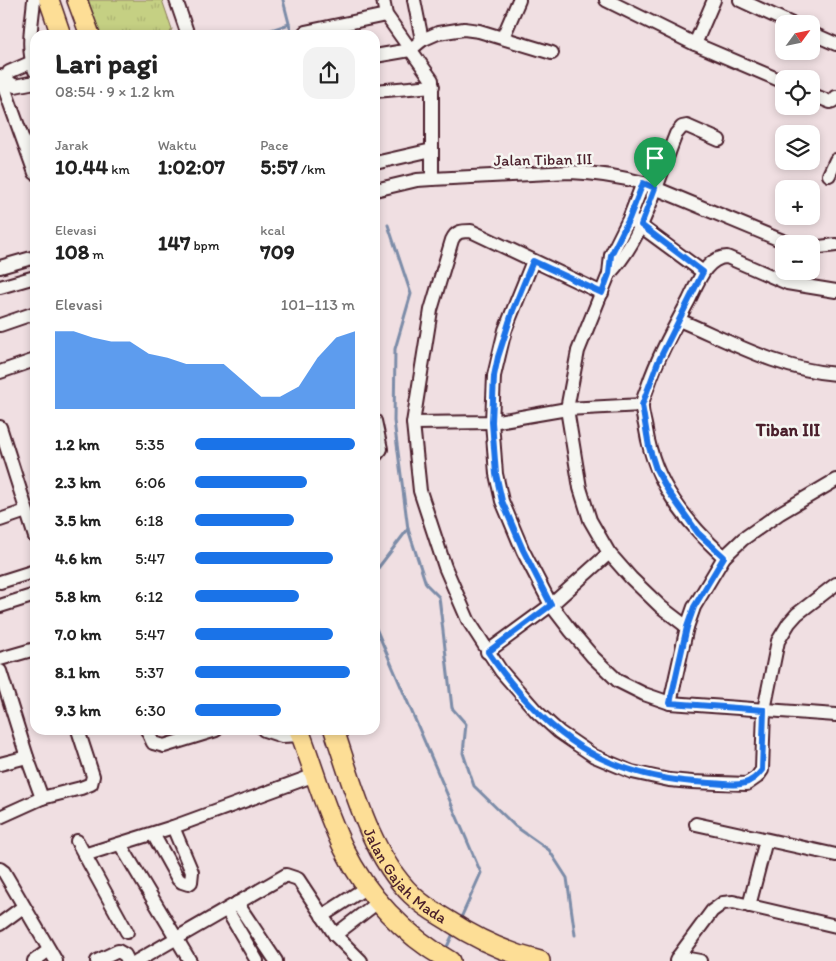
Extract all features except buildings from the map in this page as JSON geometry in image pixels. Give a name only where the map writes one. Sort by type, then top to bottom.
[{"type":"highway","points":[[49,0],[60,30]]},
{"type":"highway","points":[[77,0],[88,30]]},
{"type":"highway","points":[[301,735],[338,837],[353,866],[378,902],[436,956]]},
{"type":"highway","name":"Jalan Gajah Mada","points":[[336,735],[357,800],[383,857],[411,895],[468,934],[502,950],[540,961]]},
{"type":"street","points":[[31,30],[34,0]]},
{"type":"street","points":[[176,0],[186,30]]},
{"type":"street","points":[[383,0],[386,14],[432,80],[432,179]]},
{"type":"street","points":[[414,0],[422,40]]},
{"type":"street","points":[[503,37],[519,0]]},
{"type":"street","points":[[606,0],[695,44],[775,78]]},
{"type":"street","points":[[695,44],[714,0]]},
{"type":"street","points":[[740,0],[775,16]]},
{"type":"street","points":[[314,30],[386,14]]},
{"type":"street","points":[[380,55],[410,50],[422,40],[438,33],[464,30],[479,31],[503,37],[552,53]]},
{"type":"street","points":[[820,37],[836,44]]},
{"type":"street","points":[[2,80],[9,72],[30,67]]},
{"type":"street","points":[[2,80],[15,86],[30,83]]},
{"type":"street","points":[[2,80],[30,160]]},
{"type":"street","points":[[380,91],[433,86]]},
{"type":"street","points":[[820,98],[830,102],[836,97]]},
{"type":"street","points":[[635,222],[655,188],[676,134],[682,127],[687,126],[697,129],[719,140]]},
{"type":"street","points":[[380,162],[432,150]]},
{"type":"street","points":[[829,175],[836,160]]},
{"type":"street","name":"Jalan Tiban III","points":[[380,189],[417,180],[590,172],[617,176],[643,183],[775,238]]},
{"type":"street","points":[[643,183],[635,222],[622,259],[609,274],[578,351],[567,410],[576,470],[583,502],[590,520],[609,553],[647,594],[687,627]]},
{"type":"street","points":[[635,222],[703,272]]},
{"type":"street","points":[[602,293],[471,231],[458,232],[454,236],[431,310],[414,423],[420,491],[445,567],[468,620],[500,671],[558,732],[594,756],[632,772],[668,780],[747,784],[762,770],[764,710],[775,651],[783,632],[806,606],[836,584]]},
{"type":"street","points":[[820,247],[836,244]]},
{"type":"street","points":[[724,557],[698,533],[668,491],[656,469],[649,447],[642,405],[658,362],[703,272],[715,259],[727,257],[787,283],[836,291]]},
{"type":"street","points":[[0,267],[30,258]]},
{"type":"street","points":[[533,261],[513,310],[498,357],[494,376],[492,422],[496,474],[502,501],[523,550],[551,605],[594,657],[618,681],[644,694],[670,703],[836,715]]},
{"type":"street","points":[[0,288],[30,278]]},
{"type":"street","points":[[0,324],[30,315]]},
{"type":"street","points":[[679,320],[769,359],[805,370],[836,374]]},
{"type":"street","points":[[0,372],[30,362]]},
{"type":"street","points":[[414,423],[492,422],[567,410],[642,405]]},
{"type":"street","points":[[0,427],[30,523]]},
{"type":"street","points":[[670,703],[687,627],[694,607],[724,557],[744,539],[780,513],[836,480]]},
{"type":"street","points":[[0,520],[26,511]]},
{"type":"street","points":[[488,652],[551,605],[609,553]]},
{"type":"street","points":[[0,582],[30,573]]},
{"type":"street","points":[[0,606],[30,597]]},
{"type":"street","points":[[0,659],[30,650]]},
{"type":"street","points":[[0,671],[6,710],[42,798]]},
{"type":"street","points":[[0,817],[42,798],[91,784],[93,780],[80,735]]},
{"type":"street","points":[[149,735],[153,743],[158,746],[164,746],[188,735]]},
{"type":"street","points":[[0,764],[27,758]]},
{"type":"street","points":[[84,855],[153,834],[315,775]]},
{"type":"street","points":[[696,824],[836,855]]},
{"type":"street","points":[[153,834],[178,879],[188,884],[191,882],[192,872],[173,827]]},
{"type":"street","points":[[750,906],[766,840]]},
{"type":"street","points":[[77,841],[127,932]]},
{"type":"street","points":[[120,844],[190,961]]},
{"type":"street","points":[[0,869],[4,872],[52,955],[34,961]]},
{"type":"street","points":[[137,961],[286,875],[298,879],[335,935],[361,961]]},
{"type":"street","points":[[322,916],[367,886]]},
{"type":"street","points":[[335,935],[378,902]]},
{"type":"street","points":[[677,959],[712,911],[723,903],[733,902],[836,926]]},
{"type":"street","points":[[232,906],[257,961]]},
{"type":"street","points":[[232,906],[276,961]]},
{"type":"street","points":[[0,924],[23,907]]},
{"type":"street","points":[[97,961],[118,951],[125,955],[128,961]]},
{"type":"street","points":[[677,959],[700,961]]},
{"type":"green space","points":[[88,0],[162,0],[172,29],[172,30],[98,30]]},
{"type":"waterway","points":[[283,0],[291,30]]},
{"type":"waterway","points":[[272,30],[289,24]]},
{"type":"waterway","points":[[388,225],[411,294],[395,349],[394,421],[408,529],[426,584],[439,597],[452,708],[466,724],[463,753],[474,786],[515,826],[549,850],[567,878],[575,935]]},
{"type":"waterway","points":[[380,565],[408,529]]},
{"type":"waterway","points":[[380,638],[481,873],[460,920]]},
{"type":"waterway","points":[[445,951],[454,932]]},
{"type":"district","name":"Tiban III","points":[[788,430]]},
{"type":"route","points":[[643,183],[655,188],[641,225],[703,272],[658,362],[642,405],[649,447],[656,469],[683,513],[698,533],[724,557],[694,607],[687,627],[670,703],[764,710],[762,770],[757,777],[747,784],[668,780],[632,772],[594,756],[558,732],[537,712],[500,671],[488,652],[551,605],[508,518],[496,474],[492,422],[494,376],[505,330],[533,261],[602,293],[609,274],[611,255],[629,219],[643,183]]}]
